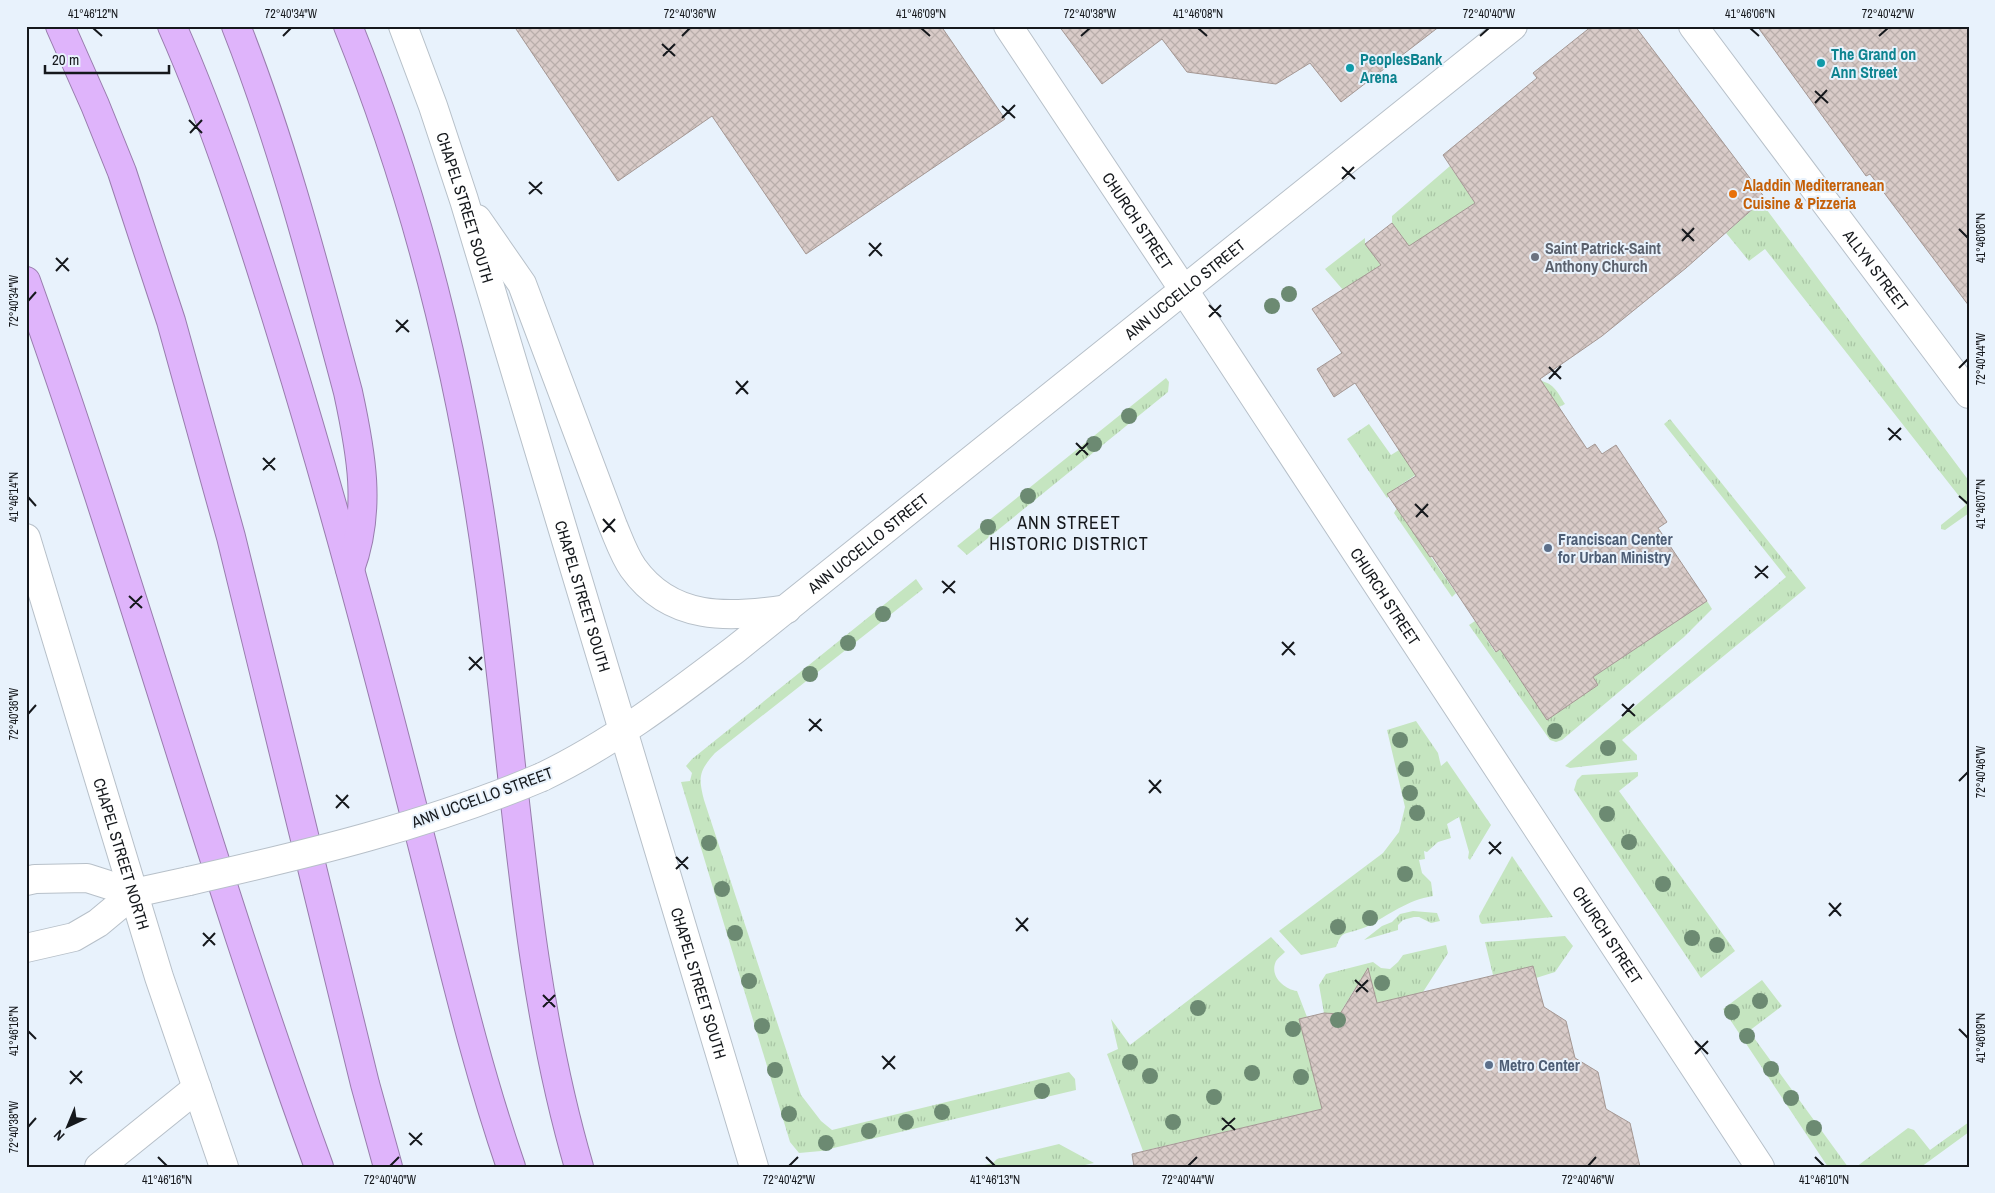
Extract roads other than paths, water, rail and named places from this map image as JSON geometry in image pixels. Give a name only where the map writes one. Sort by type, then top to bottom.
[{"type":"highway","points":[[60,26],[95,104],[122,172],[157,274],[179,348],[234,546],[365,1084],[388,1167]]},
{"type":"highway","points":[[172,26],[218,144],[258,258],[304,406],[350,569],[477,1059],[511,1167]]},
{"type":"highway","points":[[236,26],[262,92],[294,194],[348,392],[361,459],[364,502],[361,531],[350,569]]},
{"type":"highway","points":[[348,26],[382,117],[405,189],[434,292],[458,392],[490,577],[508,752],[532,943],[557,1082],[578,1167]]},
{"type":"highway","points":[[26,281],[117,550],[241,940],[319,1167]]},
{"type":"street","name":"CHAPEL STREET SOUTH","points":[[403,26],[434,106],[464,200],[754,1167]]},
{"type":"street","name":"CHURCH STREET","points":[[1008,26],[1760,1167]]},
{"type":"street","name":"ANN UCCELLO STREET","points":[[134,893],[257,865],[386,831],[479,801],[542,777],[582,757],[622,732],[698,678],[787,609],[1513,26]]},
{"type":"street","name":"ALLYN STREET","points":[[1693,26],[1969,394]]},
{"type":"street","points":[[464,200],[522,284],[613,526],[627,558],[643,581],[673,604],[694,610],[712,613],[747,614],[787,609]]},
{"type":"street","name":"CHAPEL STREET NORTH","points":[[26,538],[159,976],[224,1167]]},
{"type":"street","points":[[26,881],[35,879],[87,878],[134,893]]},
{"type":"street","points":[[26,948],[74,937],[98,923],[134,893]]},
{"type":"street","points":[[99,1167],[197,1088]]},
{"type":"place","name":"The Grand on Ann Street","points":[[1821,63]]},
{"type":"place","name":"PeoplesBank Arena","points":[[1350,68]]},
{"type":"place","name":"Aladdin Mediterranean Cuisine & Pizzeria","points":[[1733,194]]},
{"type":"place","name":"Saint Patrick-Saint Anthony Church","points":[[1535,257]]},
{"type":"place","name":"Franciscan Center for Urban Ministry","points":[[1548,548]]},
{"type":"place","name":"Metro Center","points":[[1489,1065]]},
{"type":"district","name":"ANN STREET HISTORIC DISTRICT","points":[[1069,532]]}]
